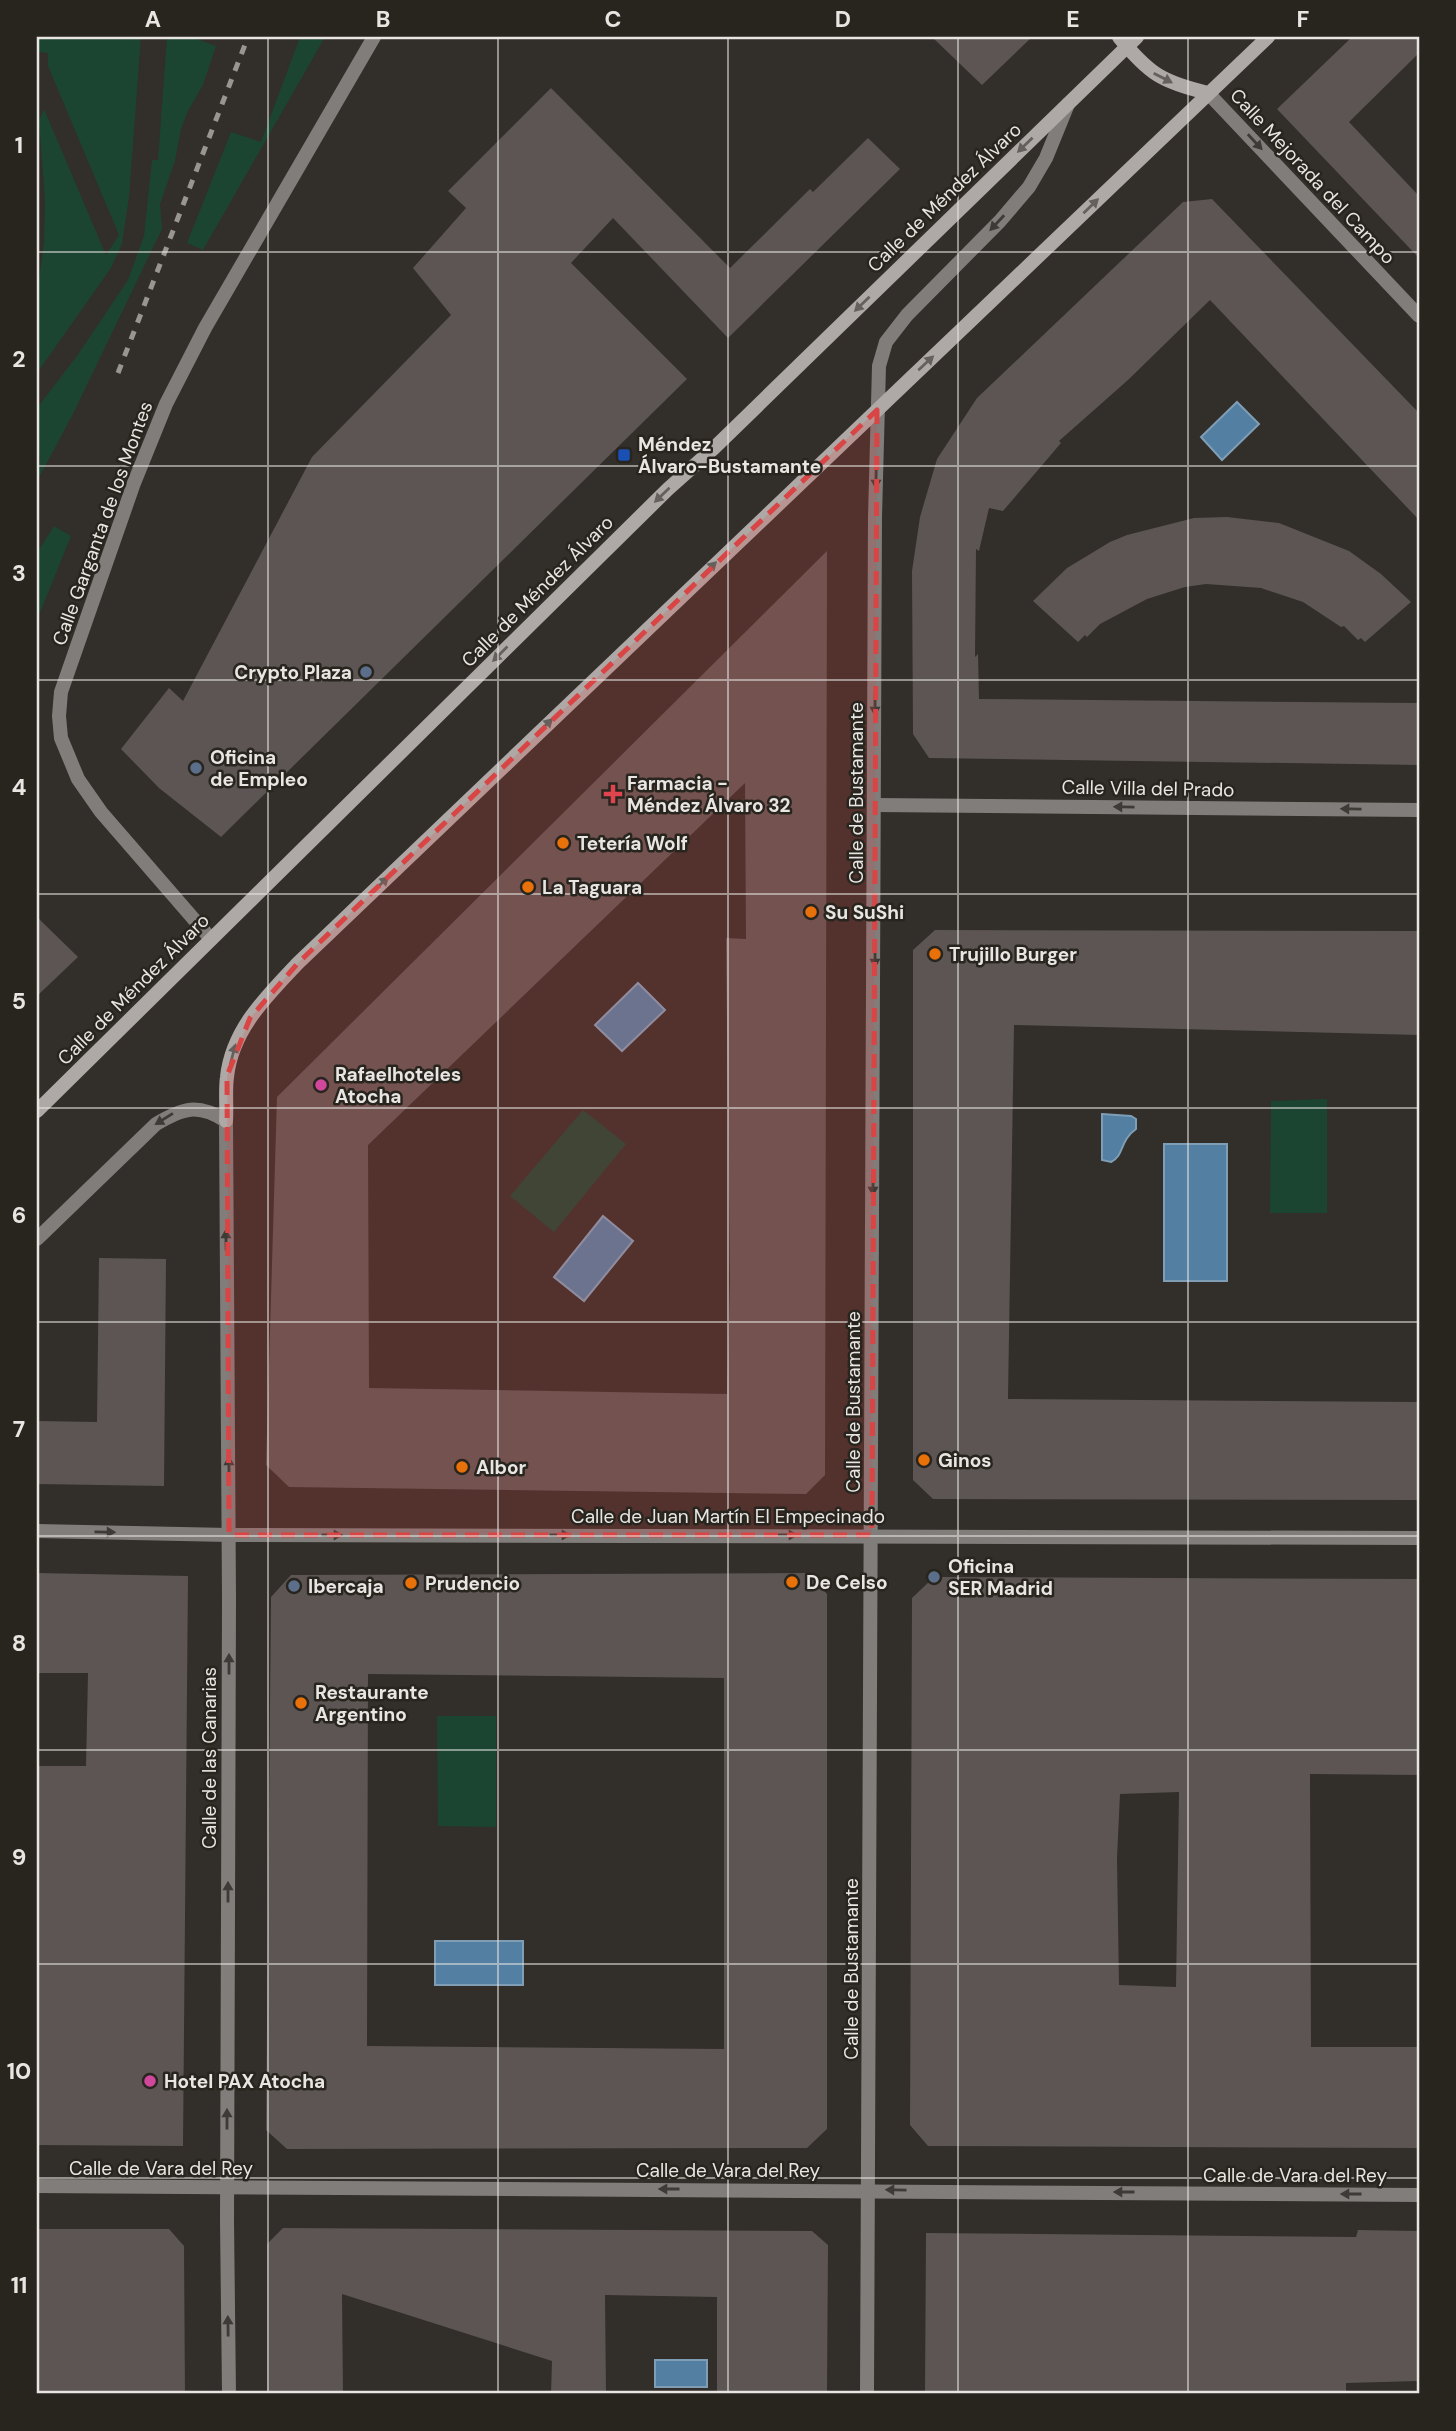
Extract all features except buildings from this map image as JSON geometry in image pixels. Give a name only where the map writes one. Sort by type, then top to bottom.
[{"type":"main road","points":[[226,1121],[227,1076],[236,1042],[250,1018],[290,972],[1268,37]]},
{"type":"main road","name":"Calle de Méndez Álvaro","points":[[37,1111],[668,489],[714,448],[1069,102],[1128,40]]},
{"type":"main road","points":[[1128,40],[1149,71],[1179,86],[1208,93]]},
{"type":"street","name":"Calle Garganta de los Montes","points":[[211,939],[101,812],[78,779],[61,738],[61,692],[134,483],[166,404],[205,328],[374,37]]},
{"type":"street","name":"Calle Mejorada del Campo","points":[[1208,93],[1419,316]]},
{"type":"street","name":"Calle de Méndez Álvaro","points":[[877,410],[879,366],[886,342],[907,315],[1029,187],[1046,158],[1069,102]]},
{"type":"street","name":"Calle de Bustamante","points":[[867,2394],[877,410]]},
{"type":"street","name":"Calle Villa del Prado","points":[[875,805],[1419,810]]},
{"type":"street","points":[[37,1239],[156,1124],[178,1111],[195,1109],[213,1113],[226,1121]]},
{"type":"street","name":"Calle de las Canarias","points":[[226,1121],[229,2394]]},
{"type":"street","name":"Calle de Juan Martín El Empecinado","points":[[37,1531],[229,1535],[1419,1538]]},
{"type":"street","name":"Calle de Vara del Rey","points":[[37,2186],[1419,2195]]},
{"type":"highlighted area","points":[[877,410],[872,1535],[229,1535],[227,1076],[250,1018],[298,963]]},
{"type":"green space","points":[[38,37],[141,37],[129,197],[122,244],[111,268],[37,373],[37,295],[44,243],[45,201],[39,120],[44,109],[106,255],[119,235],[48,66],[48,53],[39,52]]},
{"type":"green space","points":[[167,37],[192,37],[216,46],[203,85],[181,129],[175,161],[160,204],[162,229],[72,416],[37,481],[40,463],[37,408],[77,356],[128,280],[144,236],[152,160],[158,160]]},
{"type":"green space","points":[[300,37],[325,37],[203,250],[187,243],[231,132],[261,142]]},
{"type":"green space","points":[[54,526],[71,536],[37,620],[37,553]]},
{"type":"green space","points":[[1327,1099],[1327,1213],[1270,1213],[1271,1101]]},
{"type":"green space","points":[[583,1110],[626,1144],[554,1232],[510,1196]]},
{"type":"green space","points":[[437,1716],[496,1716],[496,1827],[438,1826]]},
{"type":"water","points":[[1237,402],[1259,424],[1222,460],[1201,437]]},
{"type":"water","points":[[638,983],[665,1010],[622,1051],[595,1025]]},
{"type":"water","points":[[1102,1114],[1131,1116],[1136,1119],[1136,1129],[1111,1162],[1102,1160]]},
{"type":"water","points":[[1164,1144],[1227,1144],[1227,1281],[1164,1281]]},
{"type":"water","points":[[603,1216],[633,1241],[584,1301],[554,1277]]},
{"type":"water","points":[[435,1941],[523,1941],[523,1985],[435,1985]]},
{"type":"water","points":[[655,2360],[707,2360],[707,2387],[655,2387]]},
{"type":"railway","points":[[118,373],[248,37]]},
{"type":"place","name":"Méndez Álvaro-Bustamante","points":[[624,455]]},
{"type":"place","name":"Crypto Plaza","points":[[366,672]]},
{"type":"place","name":"Oficina de Empleo","points":[[196,768]]},
{"type":"place","name":"Farmacia - Méndez Álvaro 32","points":[[613,794]]},
{"type":"place","name":"Tetería Wolf","points":[[563,843]]},
{"type":"place","name":"La Taguara","points":[[528,887]]},
{"type":"place","name":"Su SuShi","points":[[811,912]]},
{"type":"place","name":"Trujillo Burger","points":[[935,954]]},
{"type":"place","name":"Rafaelhoteles Atocha","points":[[321,1085]]},
{"type":"place","name":"Ginos","points":[[924,1460]]},
{"type":"place","name":"Albor","points":[[462,1467]]},
{"type":"place","name":"Oficina SER Madrid","points":[[934,1577]]},
{"type":"place","name":"De Celso","points":[[792,1582]]},
{"type":"place","name":"Prudencio","points":[[411,1583]]},
{"type":"place","name":"Ibercaja","points":[[294,1586]]},
{"type":"place","name":"Restaurante Argentino","points":[[301,1703]]},
{"type":"place","name":"Hotel PAX Atocha","points":[[150,2081]]}]
